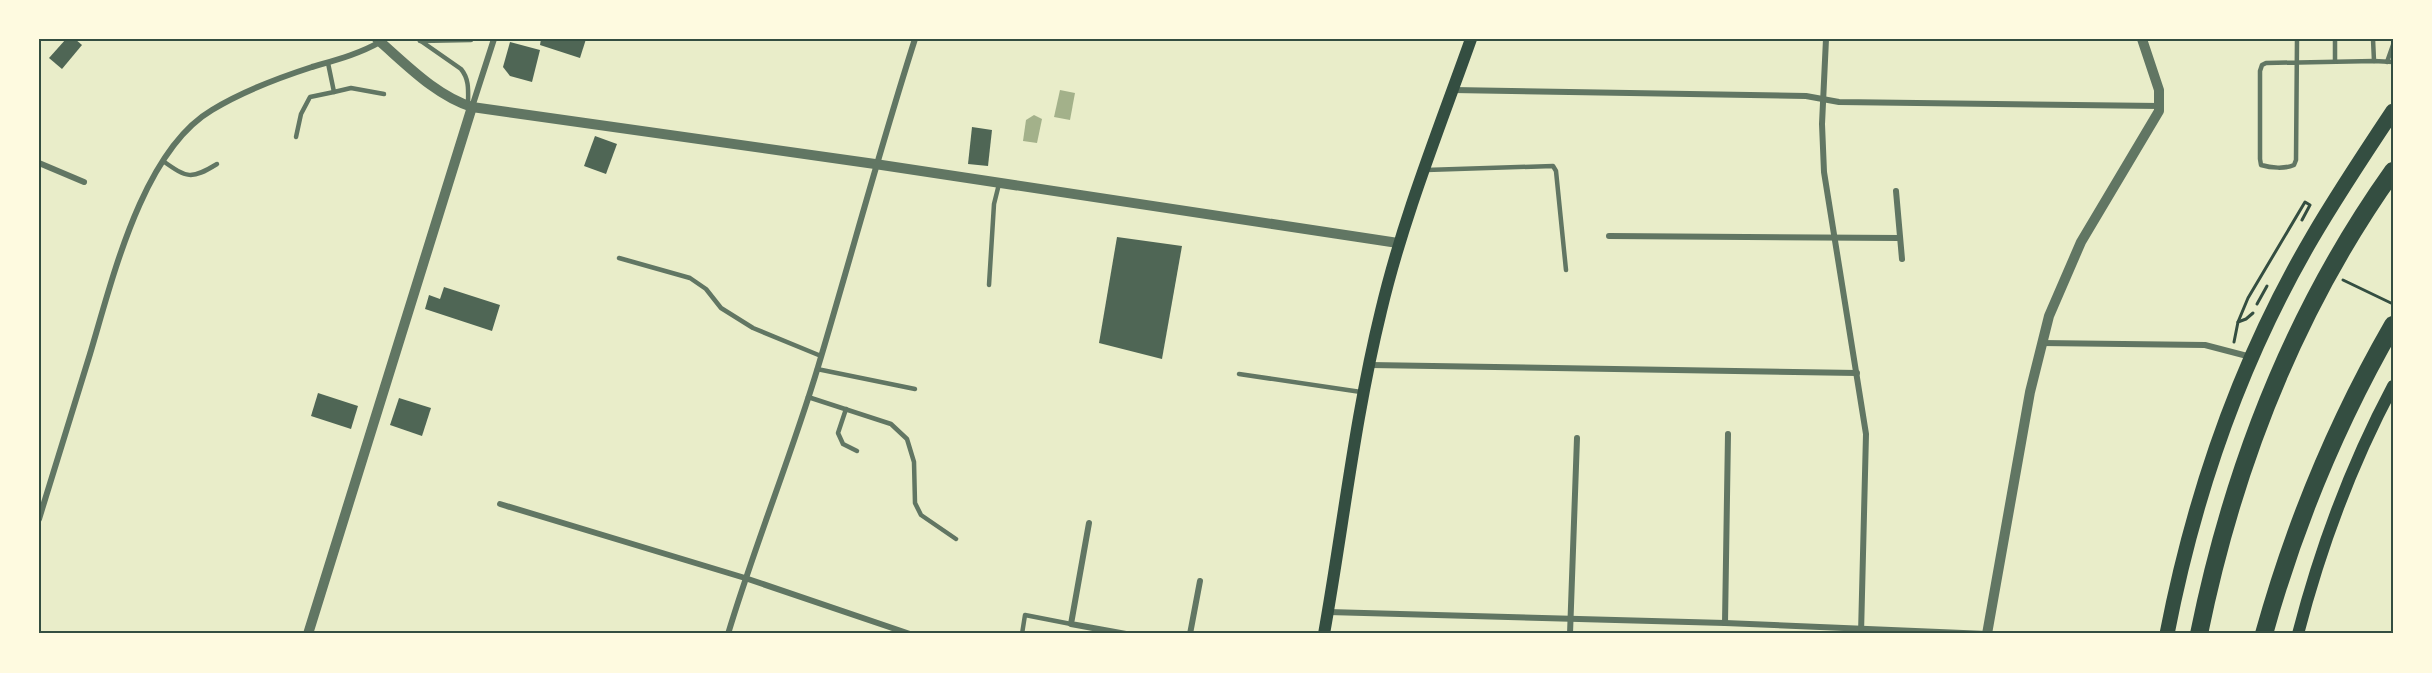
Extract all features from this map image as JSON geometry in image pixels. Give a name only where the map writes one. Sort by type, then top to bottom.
[{"type":"highway","points":[[2199,634],[2226,518],[2270,392],[2289,348],[2325,279],[2393,171]]},
{"type":"highway","points":[[2264,634],[2287,558],[2325,459],[2365,375],[2393,325]]},
{"type":"main road","points":[[1324,634],[1364,392],[1381,311],[1398,243],[1471,39]]},
{"type":"main road","points":[[2167,634],[2195,512],[2221,431],[2251,357],[2286,286],[2339,193],[2393,111]]},
{"type":"main road","points":[[2298,634],[2332,527],[2368,438],[2393,386]]},
{"type":"street","points":[[308,634],[470,106],[494,39]]},
{"type":"street","points":[[728,634],[745,578],[818,369],[875,164],[915,39]]},
{"type":"street","points":[[1826,39],[1824,164],[1867,450],[1861,631]]},
{"type":"street","points":[[1328,612],[1725,623],[1861,631],[1987,634],[2030,392],[2041,343],[2057,294],[2081,242],[2150,128],[2160,106],[2159,90],[2142,39]]},
{"type":"street","points":[[39,519],[120,254],[138,210],[163,161],[179,137],[209,111],[277,79],[365,50],[379,40],[440,92],[470,106],[1398,243]]},
{"type":"street","points":[[1453,90],[1794,96],[1839,102],[2160,106]]},
{"type":"street","points":[[40,165],[84,182]]},
{"type":"street","points":[[1896,191],[1902,259]]},
{"type":"street","points":[[1609,236],[1900,238]]},
{"type":"street","points":[[2041,343],[2205,345],[2251,357]]},
{"type":"street","points":[[1370,365],[1857,373]]},
{"type":"street","points":[[1725,623],[1728,434]]},
{"type":"street","points":[[1570,634],[1577,438]]},
{"type":"street","points":[[500,504],[745,578],[910,634]]},
{"type":"street","points":[[1089,523],[1071,624],[1126,634]]},
{"type":"street","points":[[1190,634],[1200,581]]},
{"type":"lane","points":[[2297,39],[2296,62],[2296,160],[2294,165],[2289,167],[2267,167],[2261,165],[2260,159],[2260,71],[2262,65],[2266,63],[2296,62],[2335,61],[2390,62],[2393,45]]},
{"type":"lane","points":[[2335,39],[2335,61]]},
{"type":"lane","points":[[2373,39],[2374,61]]},
{"type":"lane","points":[[419,40],[461,69],[466,75],[470,106]]},
{"type":"lane","points":[[419,40],[471,40]]},
{"type":"lane","points":[[328,63],[334,92]]},
{"type":"lane","points":[[296,137],[301,114],[310,98],[351,88],[384,94]]},
{"type":"lane","points":[[163,161],[185,176],[200,175],[217,164]]},
{"type":"lane","points":[[1424,170],[1553,166],[1556,171],[1566,270]]},
{"type":"lane","points":[[989,285],[994,204],[999,184]]},
{"type":"lane","points":[[619,258],[690,278],[706,289],[721,308],[753,328],[821,356]]},
{"type":"lane","points":[[818,369],[915,389]]},
{"type":"lane","points":[[1239,374],[1364,392]]},
{"type":"lane","points":[[808,397],[891,424],[907,439],[914,462],[915,503],[921,515],[956,539]]},
{"type":"lane","points":[[846,409],[838,433],[840,440],[857,451]]},
{"type":"lane","points":[[1022,634],[1025,615],[1071,624]]},
{"type":"path","points":[[2238,322],[2253,313],[2264,288],[2274,284],[2286,286]]},
{"type":"path","points":[[2232,353],[2238,322],[2248,298]]},
{"type":"shaded area","points":[[1060,90],[1075,93],[1070,120],[1054,117]]},
{"type":"shaded area","points":[[1034,115],[1042,119],[1037,143],[1023,141],[1026,120]]},
{"type":"building","points":[[66,39],[75,39],[82,45],[62,69],[49,58]]},
{"type":"building","points":[[541,39],[586,39],[580,58],[540,45]]},
{"type":"building","points":[[510,42],[540,50],[532,82],[510,76],[503,67]]},
{"type":"building","points":[[972,127],[992,130],[988,166],[968,164]]},
{"type":"building","points":[[595,136],[617,144],[606,174],[584,166]]},
{"type":"building","points":[[1117,237],[1182,246],[1162,359],[1099,343]]},
{"type":"building","points":[[444,287],[500,305],[492,331],[425,309],[429,295],[440,299]]},
{"type":"building","points":[[318,393],[358,406],[351,429],[311,416]]},
{"type":"building","points":[[399,398],[431,408],[422,436],[390,425]]}]
